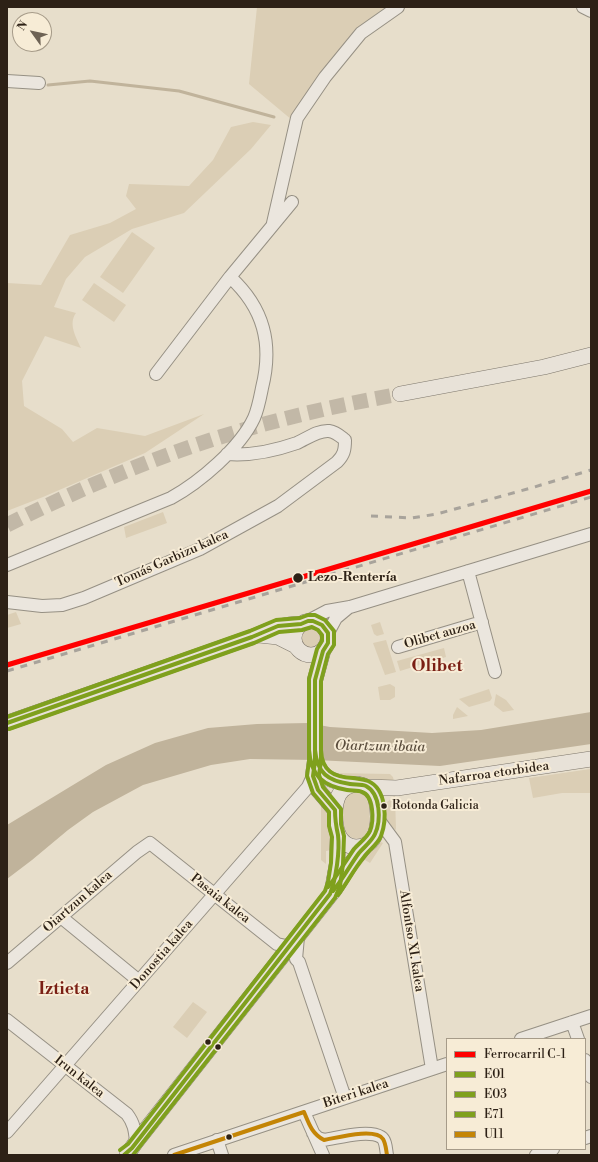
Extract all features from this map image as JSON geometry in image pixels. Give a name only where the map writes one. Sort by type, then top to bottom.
[{"type":"main road","points":[[400,394],[544,367],[591,355]]},
{"type":"main road","points":[[7,723],[258,635],[278,626],[318,622],[326,628],[328,632],[328,643],[323,651],[315,680],[315,761],[313,776],[318,790],[335,810]]},
{"type":"main road","points":[[304,623],[295,632],[294,642],[311,666],[315,680]]},
{"type":"main road","points":[[258,635],[278,637],[300,650],[314,656],[323,651]]},
{"type":"main road","name":"Nafarroa etorbidea","points":[[367,787],[397,788],[591,759]]},
{"type":"main road","points":[[130,1150],[339,884],[352,862],[371,841],[377,831],[378,812],[375,795],[367,787],[362,785],[351,785],[327,778],[315,761]]},
{"type":"main road","points":[[330,894],[336,874],[338,836],[335,825],[336,800],[338,794],[342,790],[351,785]]},
{"type":"main road","points":[[378,812],[386,795],[397,788]]},
{"type":"main road","points":[[338,836],[350,846],[361,846],[367,844]]},
{"type":"street","points":[[272,226],[296,118],[325,77],[361,34],[398,7]]},
{"type":"street","points":[[583,7],[591,11]]},
{"type":"street","points":[[7,82],[39,83]]},
{"type":"street","points":[[156,374],[230,277],[292,202]]},
{"type":"street","points":[[7,565],[171,498],[189,488],[206,475],[241,438],[254,418],[265,378],[267,352],[266,340],[256,308],[242,288],[230,277]]},
{"type":"street","name":"Tomás Garbizu kalea","points":[[7,602],[42,606],[62,605],[84,598],[200,549],[278,506],[337,462],[343,456],[345,450],[344,440],[338,434],[328,431],[319,433],[280,449],[258,454],[227,454]]},
{"type":"street","points":[[304,623],[327,611],[350,607],[591,534]]},
{"type":"street","name":"Olibet auzoa","points":[[468,571],[495,672]]},
{"type":"street","points":[[328,632],[336,618],[350,607]]},
{"type":"street","name":"Olibet auzoa","points":[[398,647],[482,622]]},
{"type":"street","name":"Donostia kalea","points":[[7,1132],[302,795],[313,776]]},
{"type":"street","name":"Alfontso XI. kalea","points":[[378,812],[395,842],[432,1069]]},
{"type":"street","name":"Pasaia kalea","points":[[150,843],[277,944],[286,946],[295,940]]},
{"type":"street","name":"Oiartzun kalea","points":[[7,964],[137,852],[150,843]]},
{"type":"street","points":[[62,917],[139,981]]},
{"type":"street","points":[[295,940],[296,959],[299,962],[345,1098]]},
{"type":"street","points":[[524,1038],[591,1016]]},
{"type":"street","name":"Irun kalea","points":[[7,1020],[127,1114],[132,1120],[135,1131],[130,1150]]},
{"type":"street","points":[[572,1022],[578,1038]]},
{"type":"street","points":[[586,1063],[591,1077]]},
{"type":"street","name":"Biteri kalea","points":[[174,1155],[446,1064]]},
{"type":"street","points":[[304,1112],[323,1155]]},
{"type":"street","points":[[313,1133],[318,1138],[324,1140],[373,1134],[382,1137],[387,1155]]},
{"type":"street","points":[[217,1140],[222,1155]]},
{"type":"street","points":[[536,1155],[550,1150]]},
{"type":"shaded area","points":[[257,7],[386,7],[363,28],[292,120],[249,84]]},
{"type":"shaded area","points":[[253,122],[271,125],[251,149],[184,213],[132,229],[85,257],[66,279],[54,307],[76,313],[73,326],[81,348],[45,336],[22,381],[24,406],[62,429],[73,442],[97,428],[145,436],[204,414],[145,453],[7,511],[7,283],[41,285],[70,235],[110,223],[136,209],[126,196],[129,184],[189,186],[213,160],[231,127]]},
{"type":"shaded area","points":[[132,232],[155,248],[123,293],[100,277]]},
{"type":"shaded area","points":[[94,283],[126,305],[114,322],[82,300]]},
{"type":"shaded area","points":[[163,512],[167,523],[126,538],[124,527]]},
{"type":"shaded area","points":[[16,612],[21,624],[7,628],[7,615]]},
{"type":"shaded area","points":[[380,622],[384,634],[377,636],[374,634],[371,625]]},
{"type":"shaded area","points":[[311,628],[318,631],[321,638],[318,645],[311,648],[304,645],[301,638],[304,631]]},
{"type":"shaded area","points":[[386,640],[396,672],[385,675],[373,643]]},
{"type":"shaded area","points":[[444,648],[446,657],[400,671],[397,661]]},
{"type":"shaded area","points":[[390,684],[395,687],[395,697],[390,700],[380,700],[378,687]]},
{"type":"shaded area","points":[[489,689],[492,698],[490,701],[469,707],[459,699]]},
{"type":"shaded area","points":[[496,694],[506,700],[514,710],[503,712],[494,705]]},
{"type":"shaded area","points":[[457,707],[468,716],[453,719],[453,715]]},
{"type":"shaded area","points":[[590,769],[591,793],[562,793],[533,798],[529,778]]},
{"type":"shaded area","points":[[331,773],[390,774],[393,777],[394,782],[372,783]]},
{"type":"shaded area","points":[[311,791],[328,809],[328,828],[331,836],[331,850],[326,851],[326,864],[321,860],[321,806],[309,793]]},
{"type":"shaded area","points":[[355,792],[365,795],[369,804],[370,827],[365,836],[356,839],[343,832],[341,814],[345,798],[349,794]]},
{"type":"shaded area","points":[[395,795],[396,830],[389,824],[385,814],[387,802]]},
{"type":"shaded area","points":[[381,842],[383,843],[370,863],[365,860],[345,885],[362,856]]},
{"type":"shaded area","points":[[193,1002],[207,1012],[187,1038],[173,1027]]},
{"type":"water","name":"Oiartzun ibaia","points":[[591,712],[591,744],[440,766],[315,760],[250,759],[211,765],[143,785],[93,812],[7,879],[7,825],[106,765],[155,743],[208,728],[257,724],[308,723],[330,727],[432,733],[481,730]]},
{"type":"waterway","points":[[48,85],[90,81],[179,91],[274,117]]},
{"type":"tunnel","points":[[7,525],[110,477],[190,447],[240,431],[285,419],[400,394]]},
{"type":"railway","points":[[371,516],[412,518],[437,514],[591,470]]},
{"type":"railway","points":[[7,671],[591,497]]},
{"type":"rail line","name":"C-1","points":[[7,665],[591,491]]},
{"type":"transit line","name":"E71","points":[[7,717],[250,631],[276,620],[315,615],[325,620],[334,631],[334,645],[328,654],[321,681],[321,761],[319,775],[323,787],[341,809],[341,824],[344,836],[343,864],[340,886],[335,898],[133,1155]]},
{"type":"transit line","name":"E01","points":[[7,723],[252,637],[278,626],[301,624],[308,621],[313,621],[322,625],[328,633],[328,643],[323,651],[315,680],[315,761],[313,776],[318,790],[335,810],[338,835],[338,857],[336,873],[330,894],[132,1148],[124,1155]]},
{"type":"transit line","name":"E03","points":[[9,729],[254,643],[279,632],[302,630],[312,627],[318,630],[322,635],[322,641],[317,649],[309,679],[309,761],[307,776],[313,793],[329,812],[329,826],[332,837],[331,863],[325,891],[128,1144],[120,1150]]},
{"type":"transit line","name":"E03","points":[[309,750],[312,767],[320,778],[331,786],[359,791],[366,794],[369,798],[372,809],[372,821],[369,834],[354,849],[328,887]]},
{"type":"transit line","name":"E01","points":[[315,750],[318,765],[330,778],[342,783],[366,786],[371,790],[377,801],[379,815],[374,837],[359,853],[333,891]]},
{"type":"transit line","name":"E71","points":[[321,750],[326,768],[330,772],[340,776],[362,779],[374,785],[382,798],[385,814],[380,839],[366,854],[338,895]]},
{"type":"transit line","name":"U11","points":[[174,1155],[304,1112],[309,1125],[320,1138],[324,1140],[355,1134],[372,1134],[383,1139],[387,1155]]},
{"type":"place","name":"Lezo-Rentería","points":[[298,578]]},
{"type":"place","name":"Rotonda Galicia","points":[[384,806]]},
{"type":"district","name":"Olibet","points":[[437,667]]},
{"type":"district","name":"Iztieta","points":[[64,990]]}]
